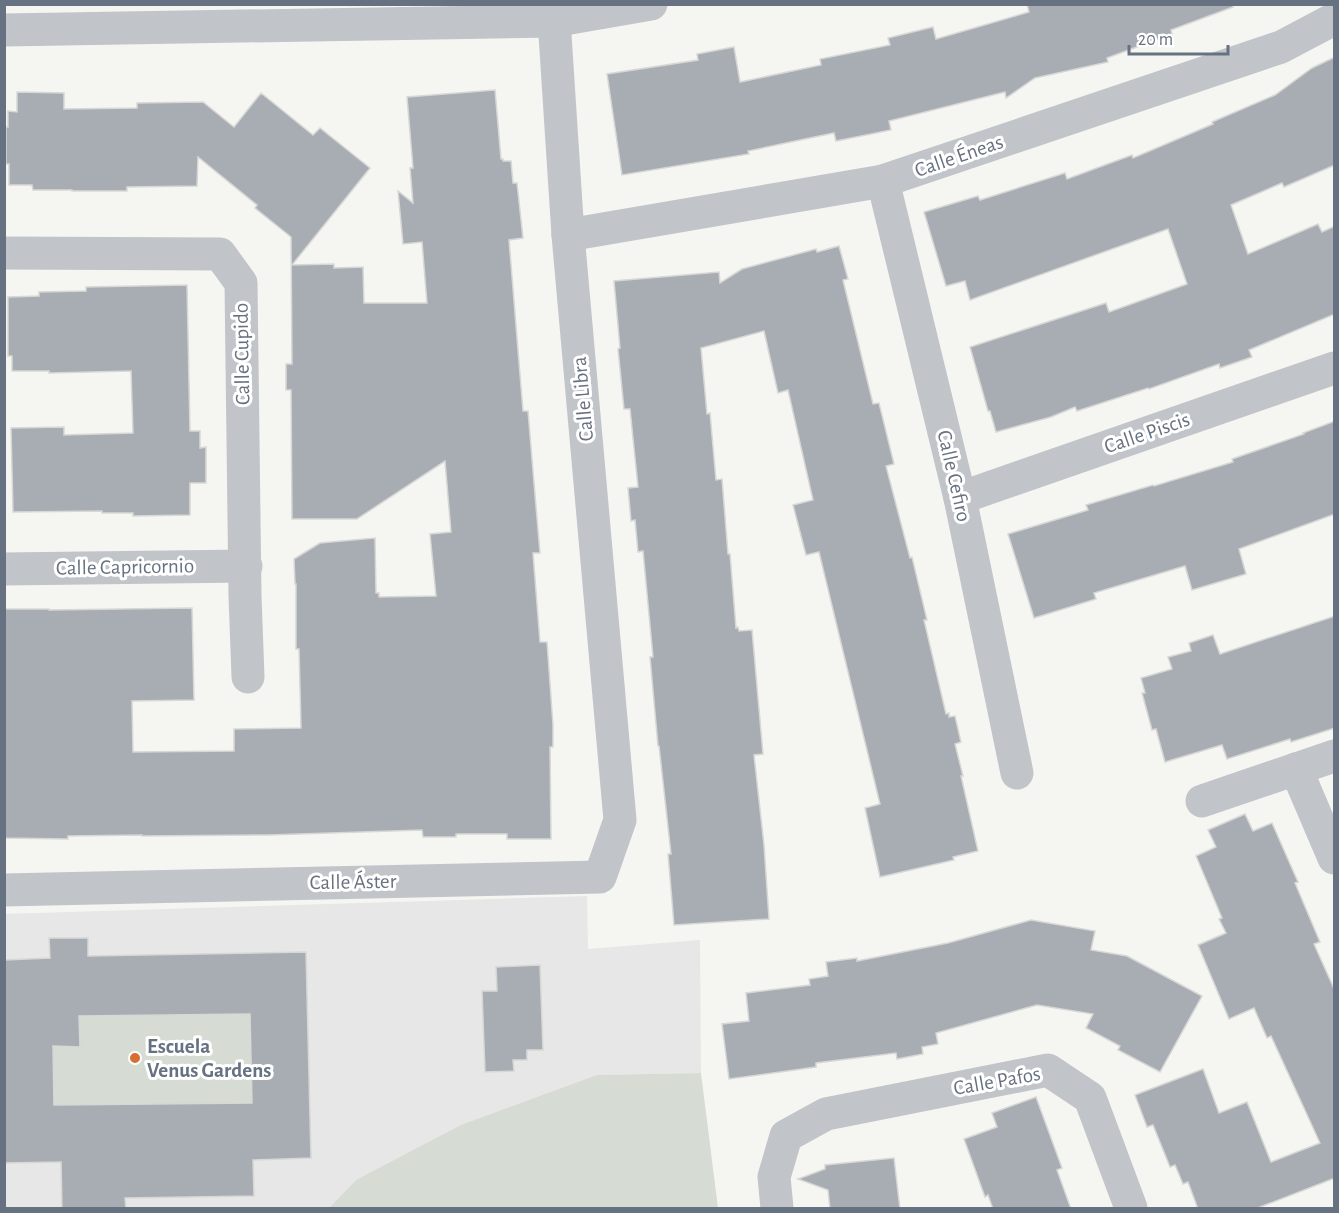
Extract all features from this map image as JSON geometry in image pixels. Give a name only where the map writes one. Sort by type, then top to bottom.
[{"type":"street","points":[[4,30],[553,13],[651,4]]},
{"type":"street","name":"Calle Libra","points":[[553,13],[568,235],[617,777]]},
{"type":"street","name":"Calle Éneas","points":[[568,235],[883,181],[1281,47],[1335,19]]},
{"type":"street","name":"Calle Cefiro","points":[[883,181],[960,498],[1017,772]]},
{"type":"street","name":"Calle Cupido","points":[[4,253],[220,254],[241,283],[248,677]]},
{"type":"street","name":"Calle Piscis","points":[[960,498],[1335,368]]},
{"type":"street","name":"Calle Capricornio","points":[[4,569],[246,566]]},
{"type":"street","points":[[1202,801],[1335,756]]},
{"type":"street","points":[[1296,770],[1335,858]]},
{"type":"street","name":"Calle Áster","points":[[4,890],[600,877],[620,820],[617,777]]},
{"type":"street","name":"Calle Pafos","points":[[777,1209],[774,1177],[786,1136],[826,1114],[1048,1070],[1090,1098],[1131,1209]]},
{"type":"shaded area","points":[[587,896],[588,949],[700,940],[701,1073],[597,1075],[356,1180],[329,1208],[5,1208],[4,914]]},
{"type":"shaded area","points":[[250,1014],[252,1103],[54,1105],[52,1016],[80,1046],[79,1016]]},
{"type":"shaded area","points":[[701,1073],[718,1208],[329,1208],[356,1180],[461,1125],[597,1075]]},
{"type":"building","points":[[1027,4],[1232,4],[1233,7],[1171,30],[1172,34],[1107,58],[1108,62],[1035,78],[1006,98],[1005,92],[889,121],[891,130],[836,141],[834,133],[748,151],[749,154],[622,175],[607,74],[698,60],[697,54],[734,47],[740,82],[821,65],[820,59],[890,45],[888,38],[933,27],[936,39],[1029,12]]},
{"type":"building","points":[[1335,57],[1335,165],[1284,187],[1282,183],[1231,205],[1248,254],[1318,224],[1322,232],[1335,226],[1335,314],[1249,350],[1252,357],[1220,368],[1219,364],[1077,411],[1075,407],[1051,417],[996,432],[970,347],[1106,303],[1109,312],[1187,284],[1168,229],[970,300],[965,281],[946,286],[924,212],[978,196],[980,200],[1065,173],[1067,179],[1132,155],[1133,158],[1275,95],[1312,68]]},
{"type":"building","points":[[495,90],[501,159],[511,161],[513,183],[517,183],[523,238],[509,240],[523,411],[528,411],[540,553],[533,553],[540,642],[547,642],[553,725],[553,747],[550,747],[551,839],[507,839],[507,834],[456,834],[456,837],[423,837],[422,830],[268,835],[68,836],[68,839],[4,838],[4,609],[192,608],[194,700],[132,701],[133,752],[234,751],[234,729],[301,728],[294,559],[320,543],[375,538],[376,593],[379,593],[379,597],[436,596],[430,534],[451,532],[445,461],[357,519],[292,519],[291,390],[286,390],[286,364],[292,364],[291,237],[255,208],[257,205],[198,157],[197,186],[127,187],[127,191],[72,191],[33,190],[32,185],[9,185],[9,164],[6,164],[6,127],[8,127],[8,111],[17,112],[17,92],[64,93],[64,109],[137,108],[137,103],[203,102],[234,127],[261,93],[313,135],[320,128],[370,168],[292,265],[334,264],[334,268],[363,267],[364,303],[427,303],[422,242],[403,244],[398,191],[413,203],[410,168],[413,168],[407,97]]},
{"type":"building","points":[[839,246],[848,279],[843,280],[873,404],[879,403],[894,464],[886,466],[910,558],[912,557],[946,714],[949,713],[949,717],[955,716],[961,742],[955,744],[978,851],[953,857],[954,860],[880,877],[865,808],[880,804],[819,552],[806,555],[793,505],[813,500],[788,390],[778,393],[764,331],[701,348],[716,480],[722,479],[736,628],[738,627],[739,631],[752,630],[763,754],[754,755],[769,919],[674,925],[668,854],[671,854],[658,746],[650,657],[653,657],[643,551],[638,552],[635,520],[631,521],[628,488],[638,487],[630,409],[624,409],[614,281],[719,272],[720,283],[742,269],[816,249],[817,252]]},
{"type":"building","points":[[187,285],[190,431],[200,431],[200,448],[206,447],[206,483],[190,483],[190,515],[133,516],[133,513],[102,513],[102,511],[13,512],[11,428],[64,427],[64,435],[133,433],[131,371],[49,373],[49,371],[12,371],[12,356],[8,356],[8,297],[39,296],[39,292],[86,291],[86,287]]},
{"type":"building","points":[[1335,421],[1335,514],[1239,549],[1246,574],[1192,590],[1185,566],[1094,593],[1096,599],[1034,618],[1008,534],[1088,510],[1086,505],[1233,462],[1232,459]]},
{"type":"building","points":[[1335,616],[1335,728],[1291,742],[1290,739],[1227,759],[1222,745],[1165,762],[1156,729],[1152,730],[1142,693],[1145,693],[1141,678],[1172,669],[1168,657],[1191,651],[1189,643],[1213,635],[1220,654]]},
{"type":"building","points":[[1245,814],[1253,831],[1272,823],[1298,882],[1295,883],[1320,942],[1314,944],[1335,991],[1335,1178],[1255,1209],[1198,1209],[1188,1182],[1183,1184],[1175,1165],[1170,1167],[1153,1125],[1147,1127],[1135,1095],[1203,1069],[1219,1113],[1247,1102],[1271,1162],[1320,1143],[1271,1036],[1267,1038],[1254,1008],[1229,1019],[1198,945],[1226,933],[1196,856],[1216,847],[1208,830]]},
{"type":"building","points":[[1031,920],[1095,931],[1091,950],[1127,956],[1202,996],[1160,1072],[1118,1050],[1120,1046],[1086,1028],[1093,1014],[1037,1005],[936,1033],[938,1044],[922,1047],[923,1054],[897,1059],[896,1053],[816,1063],[816,1067],[729,1079],[722,1024],[749,1021],[746,993],[810,985],[809,979],[828,976],[826,962],[857,958],[857,961],[948,943]]},
{"type":"building","name":"Escuela Venus Gardens","points":[[49,938],[88,938],[88,956],[306,952],[311,1158],[253,1160],[254,1196],[125,1198],[126,1209],[62,1209],[61,1162],[4,1163],[4,960],[50,958]],"holes":[[[250,1014],[252,1103],[54,1105],[53,1046],[80,1047],[79,1016]]]},
{"type":"building","points":[[540,965],[543,1050],[527,1050],[527,1060],[513,1060],[514,1071],[485,1072],[482,991],[497,991],[496,967]]},
{"type":"building","points":[[1036,1097],[1062,1168],[1057,1170],[1071,1209],[993,1209],[988,1195],[985,1197],[964,1139],[997,1127],[992,1113]]},
{"type":"building","points":[[894,1158],[900,1209],[830,1209],[828,1190],[798,1179],[825,1169],[825,1165]]},
{"type":"place","name":"Escuela Venus Gardens","points":[[135,1058]]}]
